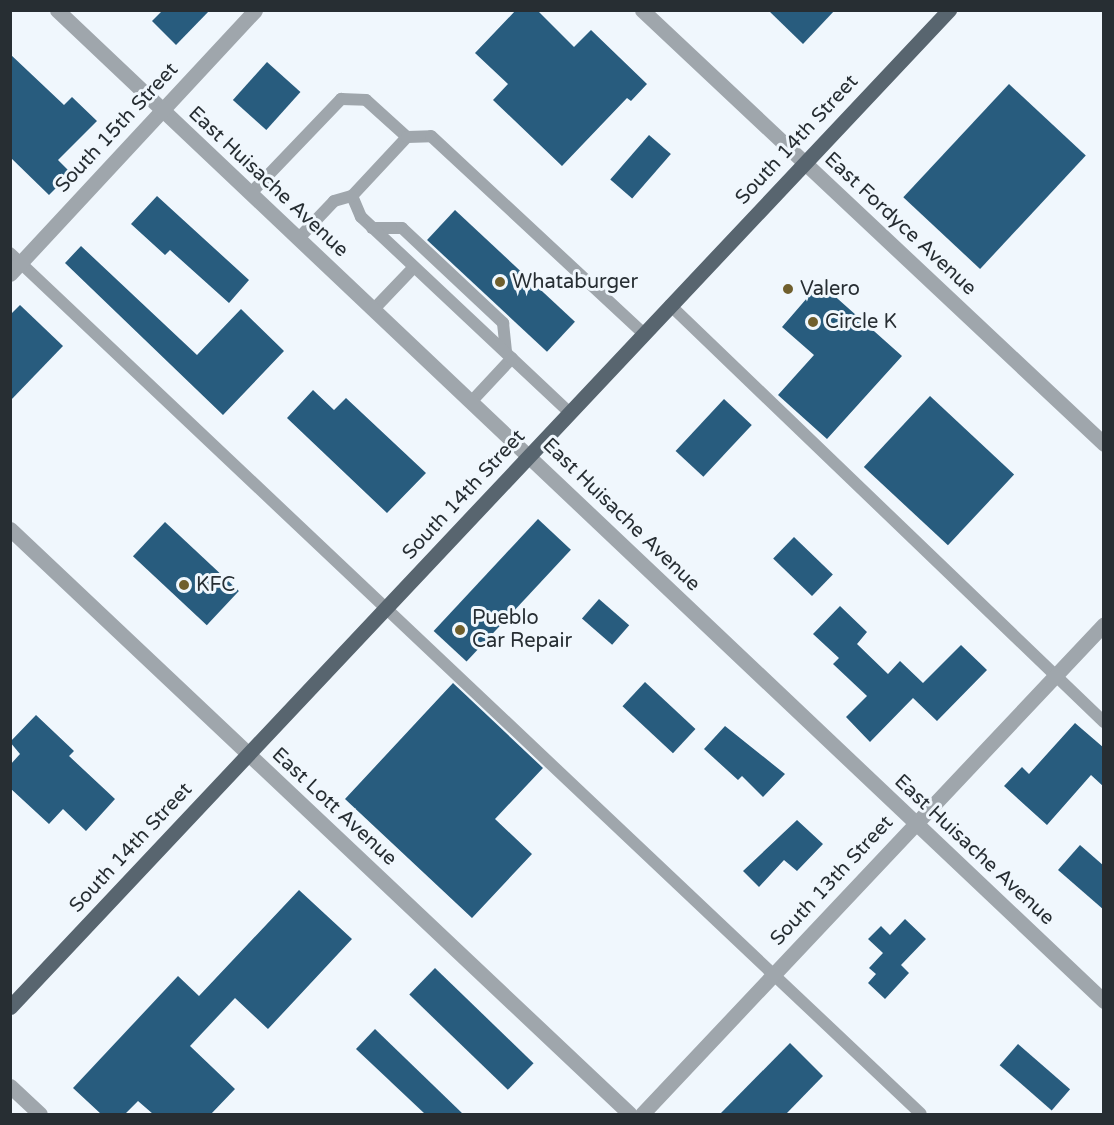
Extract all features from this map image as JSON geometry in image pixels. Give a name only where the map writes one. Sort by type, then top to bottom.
[{"type":"main road","name":"South 14th Street","points":[[10,1007],[529,457],[944,12]]},
{"type":"street","name":"East Huisache Avenue","points":[[57,10],[1104,1001]]},
{"type":"street","name":"South 15th Street","points":[[14,264],[255,10]]},
{"type":"street","name":"East Fordyce Avenue","points":[[642,10],[1104,444]]},
{"type":"street","name":"East Lott Avenue","points":[[10,529],[630,1114]]},
{"type":"street","name":"South 13th Street","points":[[642,1114],[1104,624]]},
{"type":"street","points":[[10,1086],[40,1114]]},
{"type":"lane","points":[[250,194],[341,99],[366,100],[407,137],[431,136],[644,334]]},
{"type":"lane","points":[[298,239],[334,201],[352,196],[407,137]]},
{"type":"lane","points":[[352,196],[361,218],[570,413]]},
{"type":"lane","points":[[372,228],[402,228],[503,323],[509,355],[471,402]]},
{"type":"lane","points":[[14,264],[388,607],[772,976],[921,1114]]},
{"type":"lane","points":[[373,310],[414,267]]},
{"type":"lane","points":[[670,305],[1104,722]]},
{"type":"building","points":[[163,10],[210,10],[176,45],[152,21]]},
{"type":"building","points":[[516,10],[537,10],[574,47],[591,30],[647,84],[631,101],[627,98],[562,166],[493,100],[508,84],[475,53]]},
{"type":"building","points":[[768,10],[835,10],[803,44]]},
{"type":"building","points":[[10,54],[64,105],[72,97],[97,121],[58,160],[71,173],[49,195],[10,157]]},
{"type":"building","points":[[267,62],[300,92],[266,130],[233,100]]},
{"type":"building","points":[[1009,84],[1086,156],[980,269],[903,197]]},
{"type":"building","points":[[649,135],[671,154],[632,199],[610,180]]},
{"type":"building","points":[[157,196],[249,280],[229,303],[170,250],[165,255],[131,224]]},
{"type":"building","name":"Whataburger","points":[[455,210],[575,322],[547,352],[427,240]]},
{"type":"building","points":[[81,246],[197,355],[241,309],[284,351],[223,415],[65,263]]},
{"type":"building","points":[[820,283],[902,356],[827,439],[778,395],[814,355],[782,327]]},
{"type":"building","points":[[20,305],[63,346],[10,401],[10,315]]},
{"type":"building","points":[[313,390],[334,410],[346,398],[426,473],[387,513],[287,418]]},
{"type":"building","points":[[930,396],[1014,474],[948,545],[864,467]]},
{"type":"building","points":[[724,399],[752,425],[703,477],[676,451]]},
{"type":"building","points":[[538,519],[571,550],[467,662],[434,631]]},
{"type":"building","points":[[165,522],[239,591],[207,625],[133,556]]},
{"type":"building","points":[[794,537],[833,575],[812,596],[773,559]]},
{"type":"building","points":[[599,599],[629,625],[612,645],[582,619]]},
{"type":"building","points":[[840,606],[867,632],[857,644],[888,674],[900,661],[923,683],[961,645],[987,670],[937,721],[913,698],[870,742],[846,717],[867,696],[833,664],[839,658],[813,634]]},
{"type":"building","points":[[645,682],[695,729],[673,753],[622,706]]},
{"type":"building","points":[[453,683],[543,768],[495,819],[532,854],[472,918],[345,799]]},
{"type":"building","points":[[36,715],[74,751],[69,756],[115,799],[86,831],[63,809],[49,824],[10,788],[10,765],[20,754],[10,742]]},
{"type":"building","points":[[1075,723],[1104,748],[1104,787],[1091,775],[1047,825],[1004,786],[1022,767],[1029,774]]},
{"type":"building","points":[[725,726],[785,774],[763,797],[742,776],[738,780],[704,749]]},
{"type":"building","points":[[797,820],[823,844],[797,871],[784,860],[759,887],[743,871]]},
{"type":"building","points":[[1080,845],[1104,866],[1104,910],[1058,870]]},
{"type":"building","points":[[299,890],[352,939],[268,1029],[235,998],[190,1046],[235,1089],[211,1114],[153,1114],[138,1101],[125,1114],[101,1114],[73,1088],[178,976],[199,996]]},
{"type":"building","points":[[905,919],[926,939],[901,965],[909,973],[885,999],[868,983],[876,974],[869,968],[883,953],[868,939],[881,926],[890,935]]},
{"type":"building","points":[[435,968],[534,1063],[508,1090],[409,995]]},
{"type":"building","points":[[375,1029],[463,1114],[425,1114],[356,1049]]},
{"type":"building","points":[[790,1043],[823,1076],[786,1114],[720,1114]]},
{"type":"building","points":[[1018,1044],[1070,1089],[1052,1110],[1000,1065]]},
{"type":"place","name":"Whataburger","points":[[500,282]]},
{"type":"place","name":"Valero","points":[[788,289]]},
{"type":"place","name":"Circle K","points":[[813,322]]},
{"type":"place","name":"KFC","points":[[184,585]]},
{"type":"place","name":"Pueblo Car Repair","points":[[460,630]]}]
